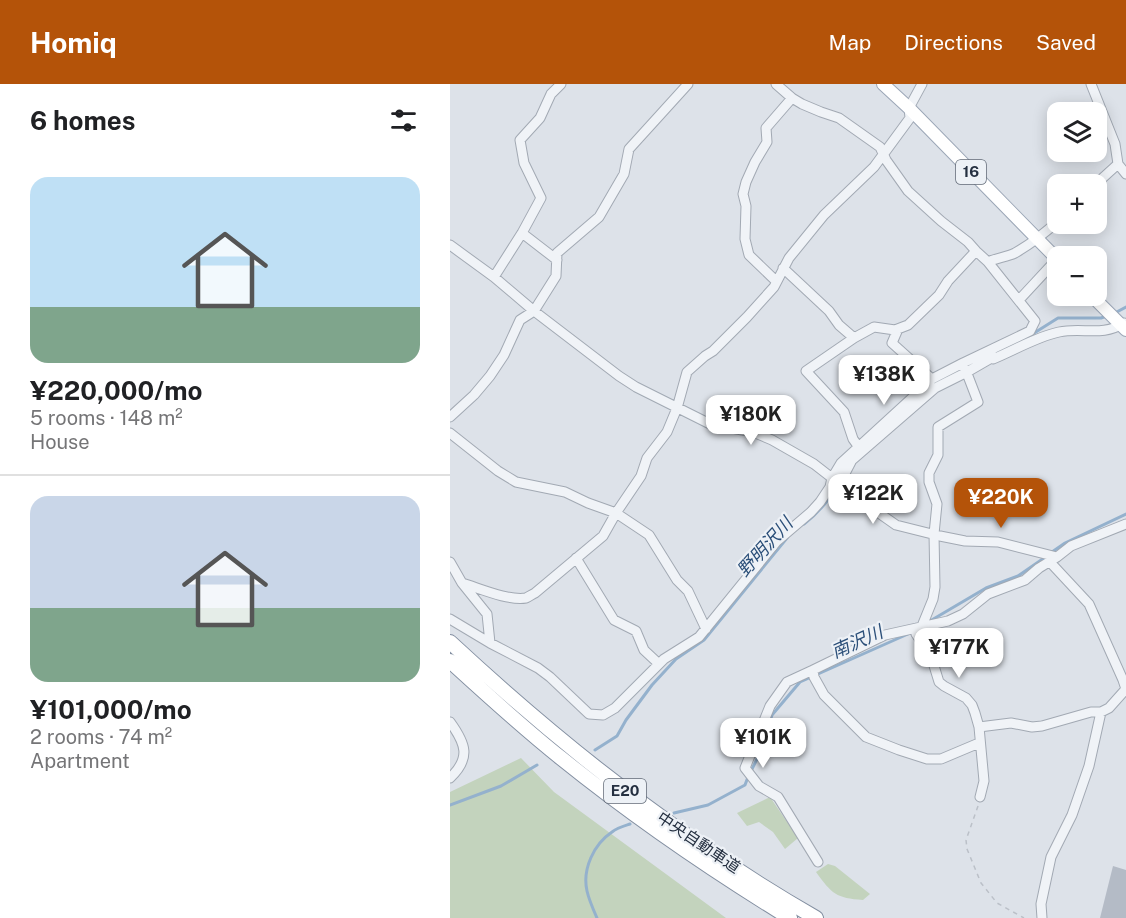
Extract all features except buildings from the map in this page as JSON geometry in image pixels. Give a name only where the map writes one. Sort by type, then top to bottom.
[{"type":"highway","name":"中央自動車道","points":[[450,642],[526,710],[626,791],[710,851],[816,918]]},
{"type":"highway","name":"中央自動車道","points":[[450,661],[543,743],[623,806],[702,862],[790,918]]},
{"type":"main road","name":"16","points":[[883,84],[1047,250]]},
{"type":"main road","points":[[1102,306],[1122,324]]},
{"type":"street","points":[[494,277],[541,198],[524,163],[520,140],[540,118],[551,94],[561,84]]},
{"type":"street","points":[[450,417],[474,395],[490,376],[504,355],[520,320],[534,311],[556,276],[557,253],[599,217],[624,174],[629,148],[688,84]]},
{"type":"street","points":[[450,619],[489,643],[538,668],[589,714],[603,715],[615,708],[664,659],[699,637],[777,541],[812,512],[852,460],[935,388],[967,372],[991,353],[1030,331],[1035,321],[1019,300],[988,262],[968,242],[908,191],[882,154],[880,147],[839,118],[820,112],[792,98],[776,84]]},
{"type":"street","points":[[462,583],[497,594],[527,598],[603,536],[641,476],[647,458],[667,432],[677,408],[687,372],[730,336],[774,287],[789,258],[824,215],[874,167],[910,118],[909,108],[922,84]]},
{"type":"street","points":[[1091,84],[1115,144],[1118,164],[1126,174]]},
{"type":"street","points":[[776,281],[749,255],[745,239],[746,206],[743,194],[755,162],[767,142],[766,128],[792,98]]},
{"type":"street","points":[[1107,174],[1118,164]]},
{"type":"street","points":[[988,262],[1014,254],[1047,231]]},
{"type":"street","points":[[522,233],[557,260]]},
{"type":"street","points":[[450,245],[636,387],[710,424],[753,432],[795,452],[897,525],[965,541],[998,542],[1053,559],[1089,604],[1125,680],[1126,689],[1109,708],[1101,712],[1091,712],[1041,726],[1032,727],[1011,723],[979,727]]},
{"type":"street","points":[[858,446],[853,439],[844,412],[806,371],[874,327],[895,330],[908,325],[939,294],[976,251]]},
{"type":"street","points":[[783,268],[854,338]]},
{"type":"street","points":[[1019,300],[1047,271]]},
{"type":"street","points":[[991,353],[993,359],[1045,336],[1061,332],[1108,331],[1122,324]]},
{"type":"street","points":[[898,329],[892,343],[932,379]]},
{"type":"street","points":[[836,481],[841,463],[932,379],[963,363],[991,353]]},
{"type":"street","points":[[963,363],[978,402],[938,427],[938,455],[929,473],[929,482],[937,504],[934,534],[935,587],[933,599],[916,634],[931,656],[939,682],[966,698],[972,705],[979,727],[984,781],[980,796]]},
{"type":"street","points":[[450,433],[498,471],[516,482],[565,492],[616,513],[649,535],[677,580],[688,591],[706,628]]},
{"type":"street","points":[[818,862],[778,797],[759,786],[745,768],[770,706],[786,682],[885,635],[948,621],[963,614],[988,594],[1024,580],[1071,546],[1126,524]]},
{"type":"street","points":[[576,558],[614,620],[636,631],[644,650],[659,664]]},
{"type":"street","points":[[450,562],[462,583],[487,614],[489,643]]},
{"type":"street","points":[[813,670],[814,677],[824,695],[866,737],[927,759],[941,759],[980,743]]},
{"type":"street","points":[[1042,918],[1041,904],[1051,857],[1072,815],[1089,766],[1101,712]]},
{"type":"street","points":[[450,723],[458,732],[464,747],[464,759],[459,769],[450,778]]},
{"type":"path","points":[[980,796],[966,840],[967,849],[984,889],[997,903],[1024,918]]},
{"type":"green space","points":[[521,758],[554,792],[726,918],[450,918],[450,792]]},
{"type":"green space","points":[[770,797],[798,838],[785,849],[773,832],[759,822],[747,826],[737,813]]},
{"type":"green space","points":[[828,864],[835,866],[870,894],[863,900],[835,894],[816,872]]},
{"type":"waterway","name":"野明沢川","points":[[1113,314],[1126,307]]},
{"type":"waterway","name":"野明沢川","points":[[1031,335],[1058,318],[1107,316]]},
{"type":"waterway","name":"野明沢川","points":[[804,524],[830,498],[836,487]]},
{"type":"waterway","name":"南沢川","points":[[1052,552],[1065,543],[1126,514]]},
{"type":"waterway","name":"野明沢川","points":[[595,750],[617,736],[652,685],[676,659],[704,640],[787,538]]},
{"type":"waterway","name":"南沢川","points":[[930,621],[986,588],[1018,576],[1047,556]]},
{"type":"waterway","name":"南沢川","points":[[751,771],[772,715],[800,682],[908,634]]},
{"type":"waterway","name":"野明沢川","points":[[450,805],[501,786],[537,765]]},
{"type":"waterway","name":"南沢川","points":[[674,813],[708,805],[745,785],[748,777]]},
{"type":"waterway","name":"南沢川","points":[[597,918],[587,891],[588,866],[600,843],[616,829],[630,824]]}]
